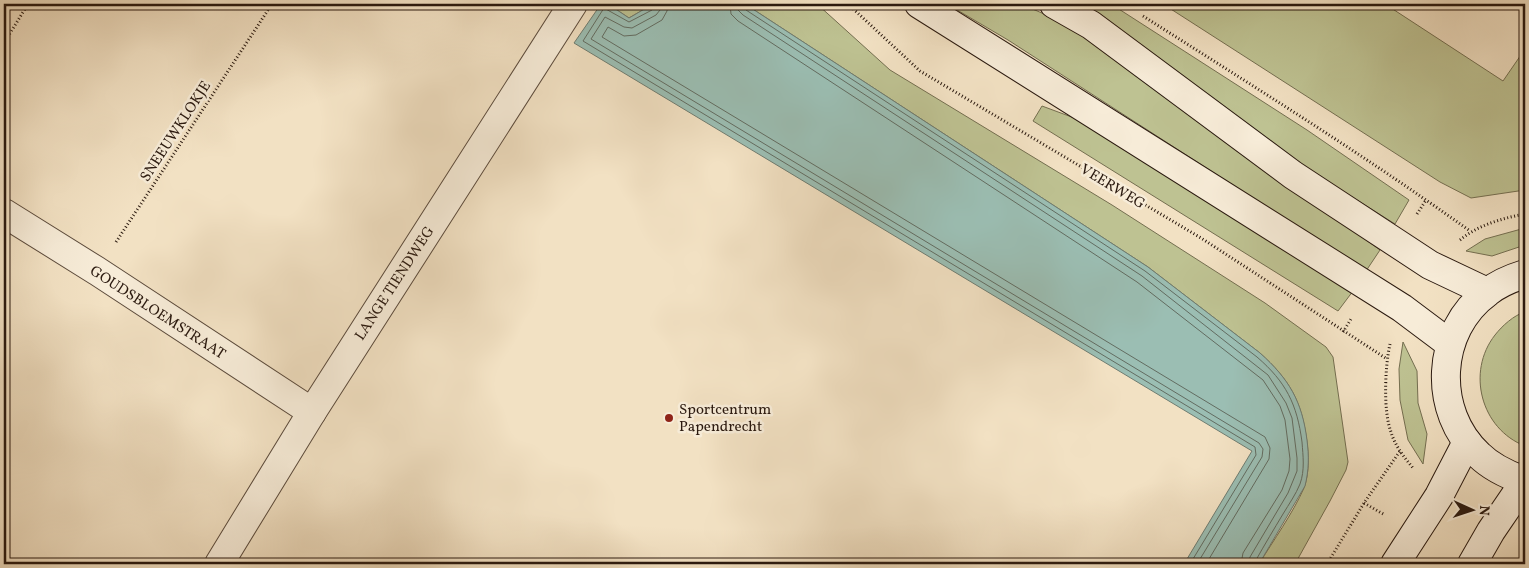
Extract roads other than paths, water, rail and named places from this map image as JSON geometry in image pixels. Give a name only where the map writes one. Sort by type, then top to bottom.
[{"type":"street","name":"LANGE TIENDWEG","points":[[219,564],[312,412],[572,4]]},
{"type":"street","points":[[919,4],[1402,308],[1450,344]]},
{"type":"street","points":[[1054,4],[1091,25],[1293,174],[1430,265],[1486,292]]},
{"type":"street","name":"GOUDSBLOEMSTRAAT","points":[[4,212],[312,412]]},
{"type":"street","points":[[1472,564],[1491,531],[1525,481],[1508,475],[1492,466],[1467,442],[1451,412],[1445,378],[1446,361],[1450,344],[1465,316],[1486,292],[1506,281],[1525,274]]},
{"type":"street","points":[[1396,564],[1439,496],[1467,442]]},
{"type":"water","points":[[601,4],[608,4],[629,18],[653,4],[745,4],[1148,267],[1260,353],[1279,372],[1298,402],[1305,426],[1308,457],[1305,486],[1259,564],[1184,564],[1252,451],[574,43]]},
{"type":"place","name":"Sportcentrum Papendrecht","points":[[669,418]]}]
